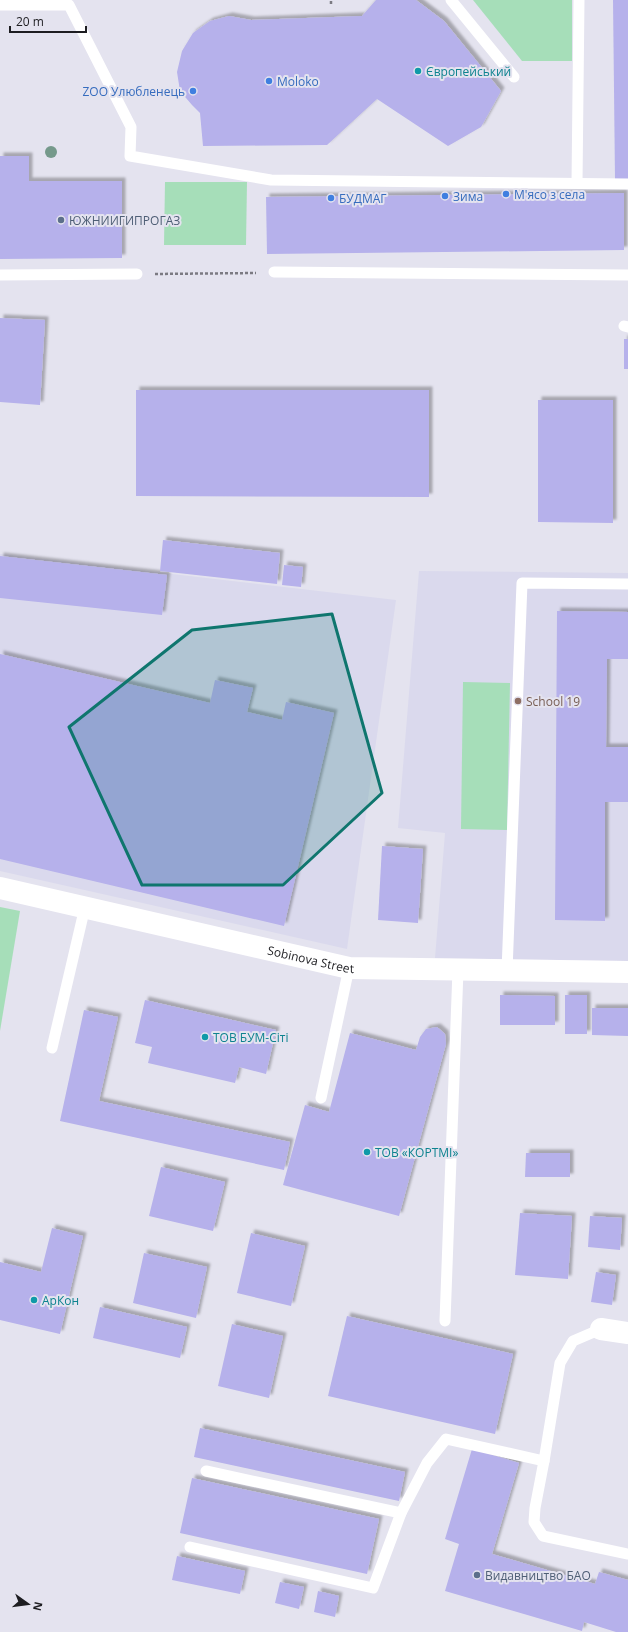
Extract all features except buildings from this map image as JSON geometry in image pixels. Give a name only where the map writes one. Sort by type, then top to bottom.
[{"type":"street","name":"Sobinova Street","points":[[0,888],[348,968],[628,972]]},
{"type":"street","points":[[601,1329],[628,1333]]},
{"type":"lane","points":[[451,0],[514,77]]},
{"type":"lane","points":[[578,183],[579,0]]},
{"type":"lane","points":[[0,5],[69,5],[131,127],[130,156],[271,180],[628,184]]},
{"type":"lane","points":[[274,272],[628,275]]},
{"type":"lane","points":[[0,275],[137,274]]},
{"type":"lane","points":[[507,971],[522,583],[628,584]]},
{"type":"lane","points":[[52,1048],[85,907]]},
{"type":"lane","points":[[321,1098],[348,968]]},
{"type":"lane","points":[[445,1321],[458,970]]},
{"type":"lane","points":[[601,1329],[573,1341],[560,1364],[535,1508],[534,1522],[543,1536],[628,1554]]},
{"type":"lane","points":[[190,1547],[373,1588],[401,1513],[427,1463],[446,1439],[544,1461]]},
{"type":"lane","points":[[206,1471],[401,1513]]},
{"type":"path","points":[[137,274],[274,272]]},
{"type":"highlighted area","points":[[332,614],[382,793],[283,885],[142,885],[69,727],[192,630]]},
{"type":"shaded area","points":[[0,554],[396,600],[347,949],[0,871]]},
{"type":"shaded area","name":"School 19","points":[[419,571],[628,573],[628,961],[435,958],[445,833],[398,828]]},
{"type":"green space","points":[[473,0],[572,0],[572,61],[522,61]]},
{"type":"green space","points":[[165,182],[247,182],[246,245],[164,245]]},
{"type":"green space","points":[[463,682],[510,683],[507,830],[461,829]]},
{"type":"green space","points":[[0,907],[20,911],[0,1031]]},
{"type":"place","name":"Європейський","points":[[418,71]]},
{"type":"place","name":"Moloko","points":[[269,81]]},
{"type":"place","name":"ZOO Улюбленець","points":[[193,91]]},
{"type":"place","name":"М'ясо з села","points":[[506,194]]},
{"type":"place","name":"Зима","points":[[445,196]]},
{"type":"place","name":"БУДМАГ","points":[[331,198]]},
{"type":"place","name":"ЮЖНИИГИПРОГАЗ","points":[[61,220]]},
{"type":"place","name":"School 19","points":[[518,701]]},
{"type":"place","name":"ТОВ БУМ-Сіті","points":[[205,1037]]},
{"type":"place","name":"ТОВ «КОРТМІ»","points":[[367,1152]]},
{"type":"place","name":"АрКон","points":[[34,1300]]},
{"type":"place","name":"Видавництво БАО","points":[[477,1575]]}]
